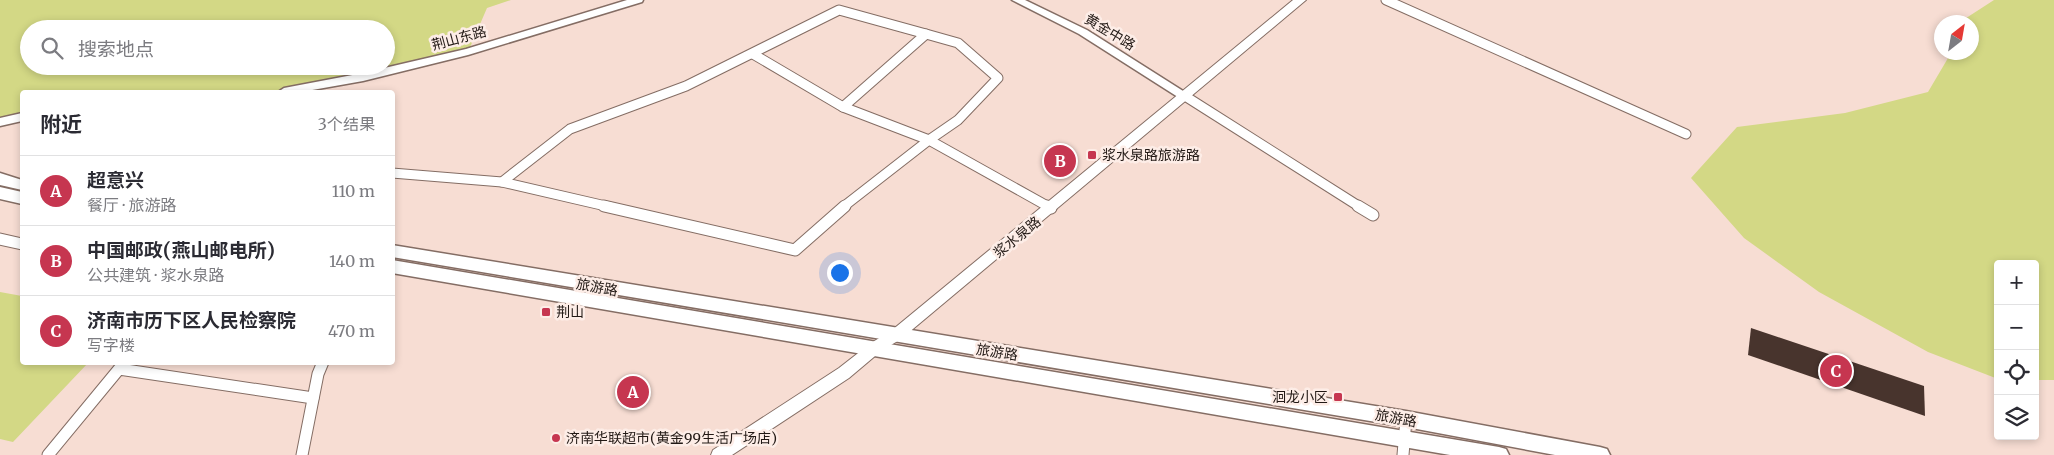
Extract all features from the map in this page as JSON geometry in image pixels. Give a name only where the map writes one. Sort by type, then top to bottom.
[{"type":"main road","name":"浆水泉路","points":[[719,455],[844,373],[876,347],[896,335],[1300,0]]},
{"type":"main road","points":[[0,179],[20,184]]},
{"type":"main road","points":[[0,193],[20,198]]},
{"type":"main road","name":"旅游路","points":[[395,252],[1406,419],[1600,455]]},
{"type":"main road","name":"旅游路","points":[[395,267],[876,347],[1404,447],[1499,455]]},
{"type":"street","name":"荆山东路","points":[[395,70],[468,52],[638,0]]},
{"type":"street","name":"黄金中路","points":[[1017,0],[1083,32],[1185,96]]},
{"type":"street","points":[[1386,0],[1686,134]]},
{"type":"street","points":[[395,173],[502,182],[795,250],[858,194],[929,140],[947,131],[998,78],[958,43],[839,10],[686,86],[570,129],[502,182]]},
{"type":"street","points":[[842,107],[926,34]]},
{"type":"street","points":[[753,54],[842,107],[929,140],[1051,208]]},
{"type":"street","name":"荆山东路","points":[[295,90],[372,75]]},
{"type":"street","points":[[1185,96],[1373,215]]},
{"type":"street","points":[[0,122],[20,118]]},
{"type":"street","points":[[0,239],[20,244]]},
{"type":"street","points":[[302,455],[313,398],[322,365]]},
{"type":"street","points":[[48,455],[119,369],[313,398]]},
{"type":"street","points":[[1404,447],[1406,419]]},
{"type":"green space","points":[[0,0],[511,0],[487,8],[468,52],[395,69],[395,20],[20,20],[20,75],[371,75],[295,90],[20,90],[20,117],[0,122]]},
{"type":"green space","points":[[1994,0],[2054,0],[2054,380],[2039,380],[2039,260],[1994,260],[1994,377],[1928,352],[1819,292],[1744,238],[1691,178],[1737,127],[1845,113],[1928,92],[1947,60],[1979,60],[1979,15],[1971,15]]},
{"type":"green space","points":[[0,292],[20,296],[20,365],[86,365],[13,442],[0,439]]},
{"type":"building","points":[[1751,328],[1924,386],[1925,416],[1748,355]]},
{"type":"place","name":"浆水泉路旅游路","points":[[1092,155]]},
{"type":"place","name":"中国邮政(燕山邮电所)","points":[[1060,161]]},
{"type":"place","name":"荆山","points":[[546,312]]},
{"type":"place","name":"济南市历下区人民检察院","points":[[1836,371]]},
{"type":"place","name":"超意兴","points":[[633,392]]},
{"type":"place","name":"洄龙小区","points":[[1338,397]]},
{"type":"place","name":"济南华联超市(黄金99生活广场店)","points":[[556,438]]}]
